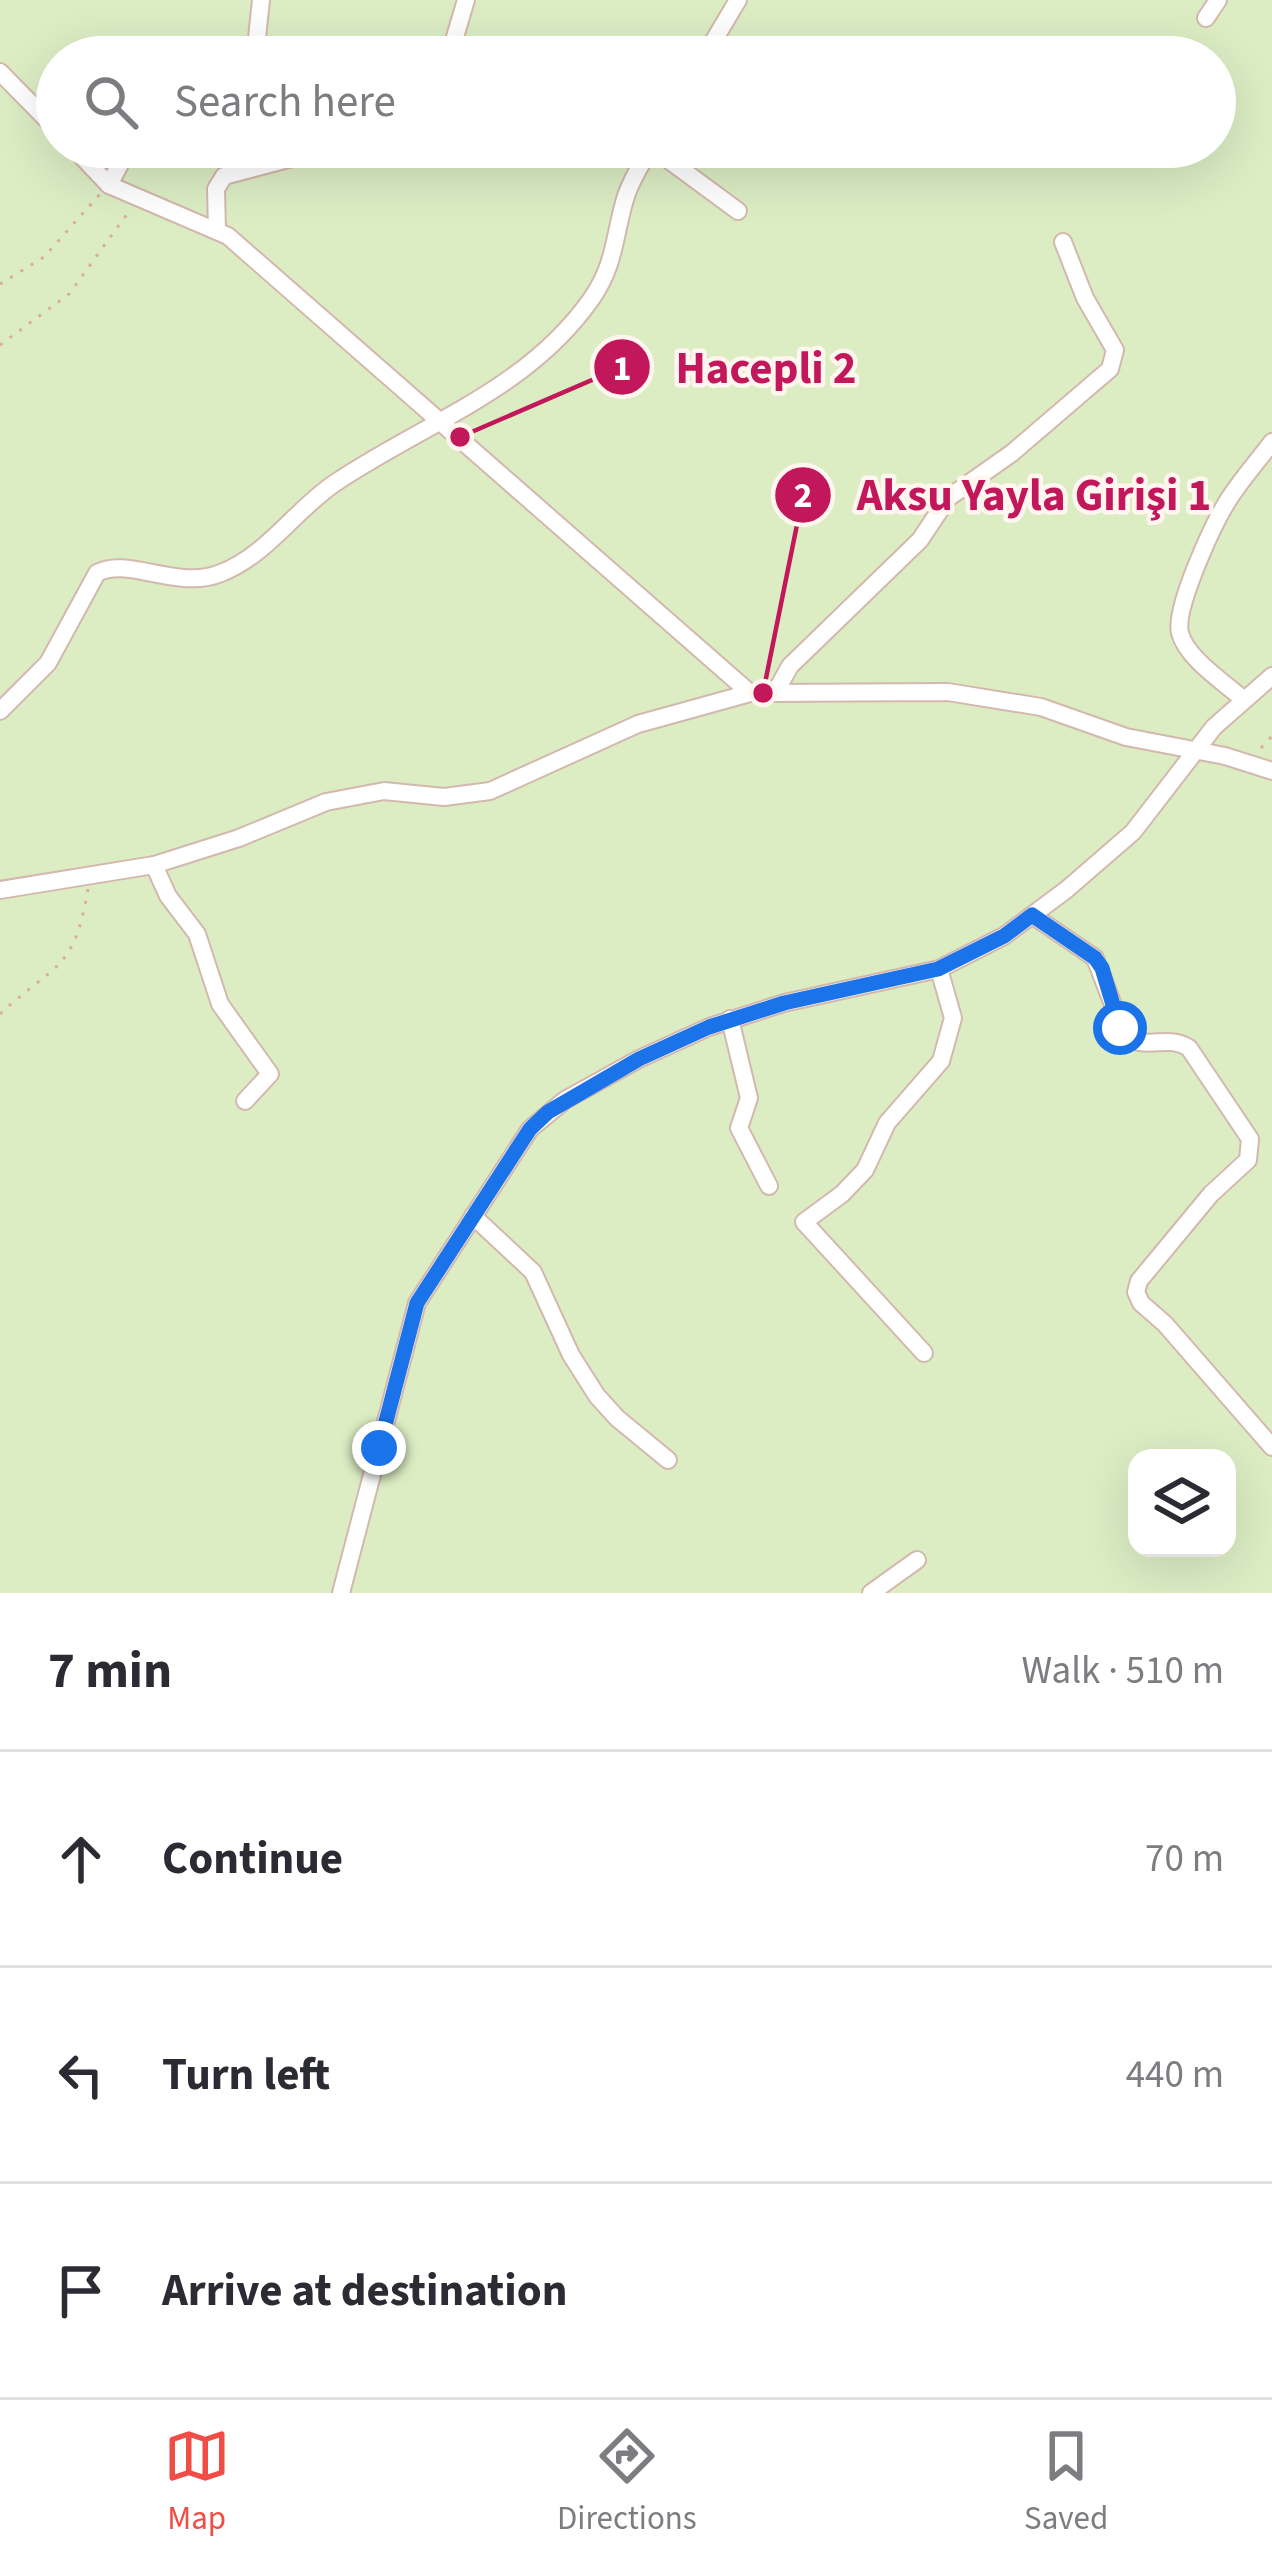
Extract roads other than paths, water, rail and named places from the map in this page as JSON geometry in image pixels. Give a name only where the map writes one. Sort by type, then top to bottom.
[{"type":"street","points":[[257,36],[261,0]]},
{"type":"street","points":[[455,36],[466,0]]},
{"type":"street","points":[[717,36],[738,0]]},
{"type":"street","points":[[1205,18],[1218,0]]},
{"type":"street","points":[[0,72],[36,109]]},
{"type":"street","points":[[93,168],[109,185],[228,236],[750,693]]},
{"type":"street","points":[[109,185],[118,168]]},
{"type":"street","points":[[217,231],[216,189],[224,176],[254,168]]},
{"type":"street","points":[[0,711],[49,663],[97,572],[117,567],[182,580],[220,574],[278,535],[335,483],[443,422],[530,365],[590,302],[614,255],[627,194],[640,168]]},
{"type":"street","points":[[679,168],[737,212]]},
{"type":"street","points":[[775,693],[790,666],[920,540],[948,498],[1012,453],[1110,369],[1115,350],[1085,298],[1063,242]]},
{"type":"street","points":[[1244,700],[1185,644],[1179,622],[1226,504],[1272,442]]},
{"type":"street","points":[[341,1593],[417,1303],[530,1129],[548,1112],[639,1059],[730,1019],[938,969],[1004,936],[1133,832],[1194,750],[1272,676]]},
{"type":"street","points":[[0,890],[154,865],[239,838],[326,802],[384,791],[444,797],[490,791],[638,724],[750,693],[948,692],[1041,707],[1126,737],[1272,771]]},
{"type":"street","points":[[154,865],[200,943],[223,1010],[270,1074],[244,1101]]},
{"type":"street","points":[[1032,915],[1095,958],[1125,1036],[1142,1044],[1173,1041],[1189,1048],[1250,1139],[1248,1160],[1200,1207],[1139,1281],[1136,1292],[1272,1448]]},
{"type":"street","points":[[924,1353],[804,1222],[865,1170],[887,1123],[941,1061],[953,1018],[938,969]]},
{"type":"street","points":[[730,1019],[748,1098],[739,1128],[770,1186]]},
{"type":"street","points":[[473,1216],[533,1272],[579,1369],[597,1396],[668,1460]]},
{"type":"street","points":[[872,1593],[917,1560]]},
{"type":"place","name":"Hacepli 2","points":[[460,437]]},
{"type":"place","name":"Aksu Yayla Girişi 1","points":[[763,693]]}]
